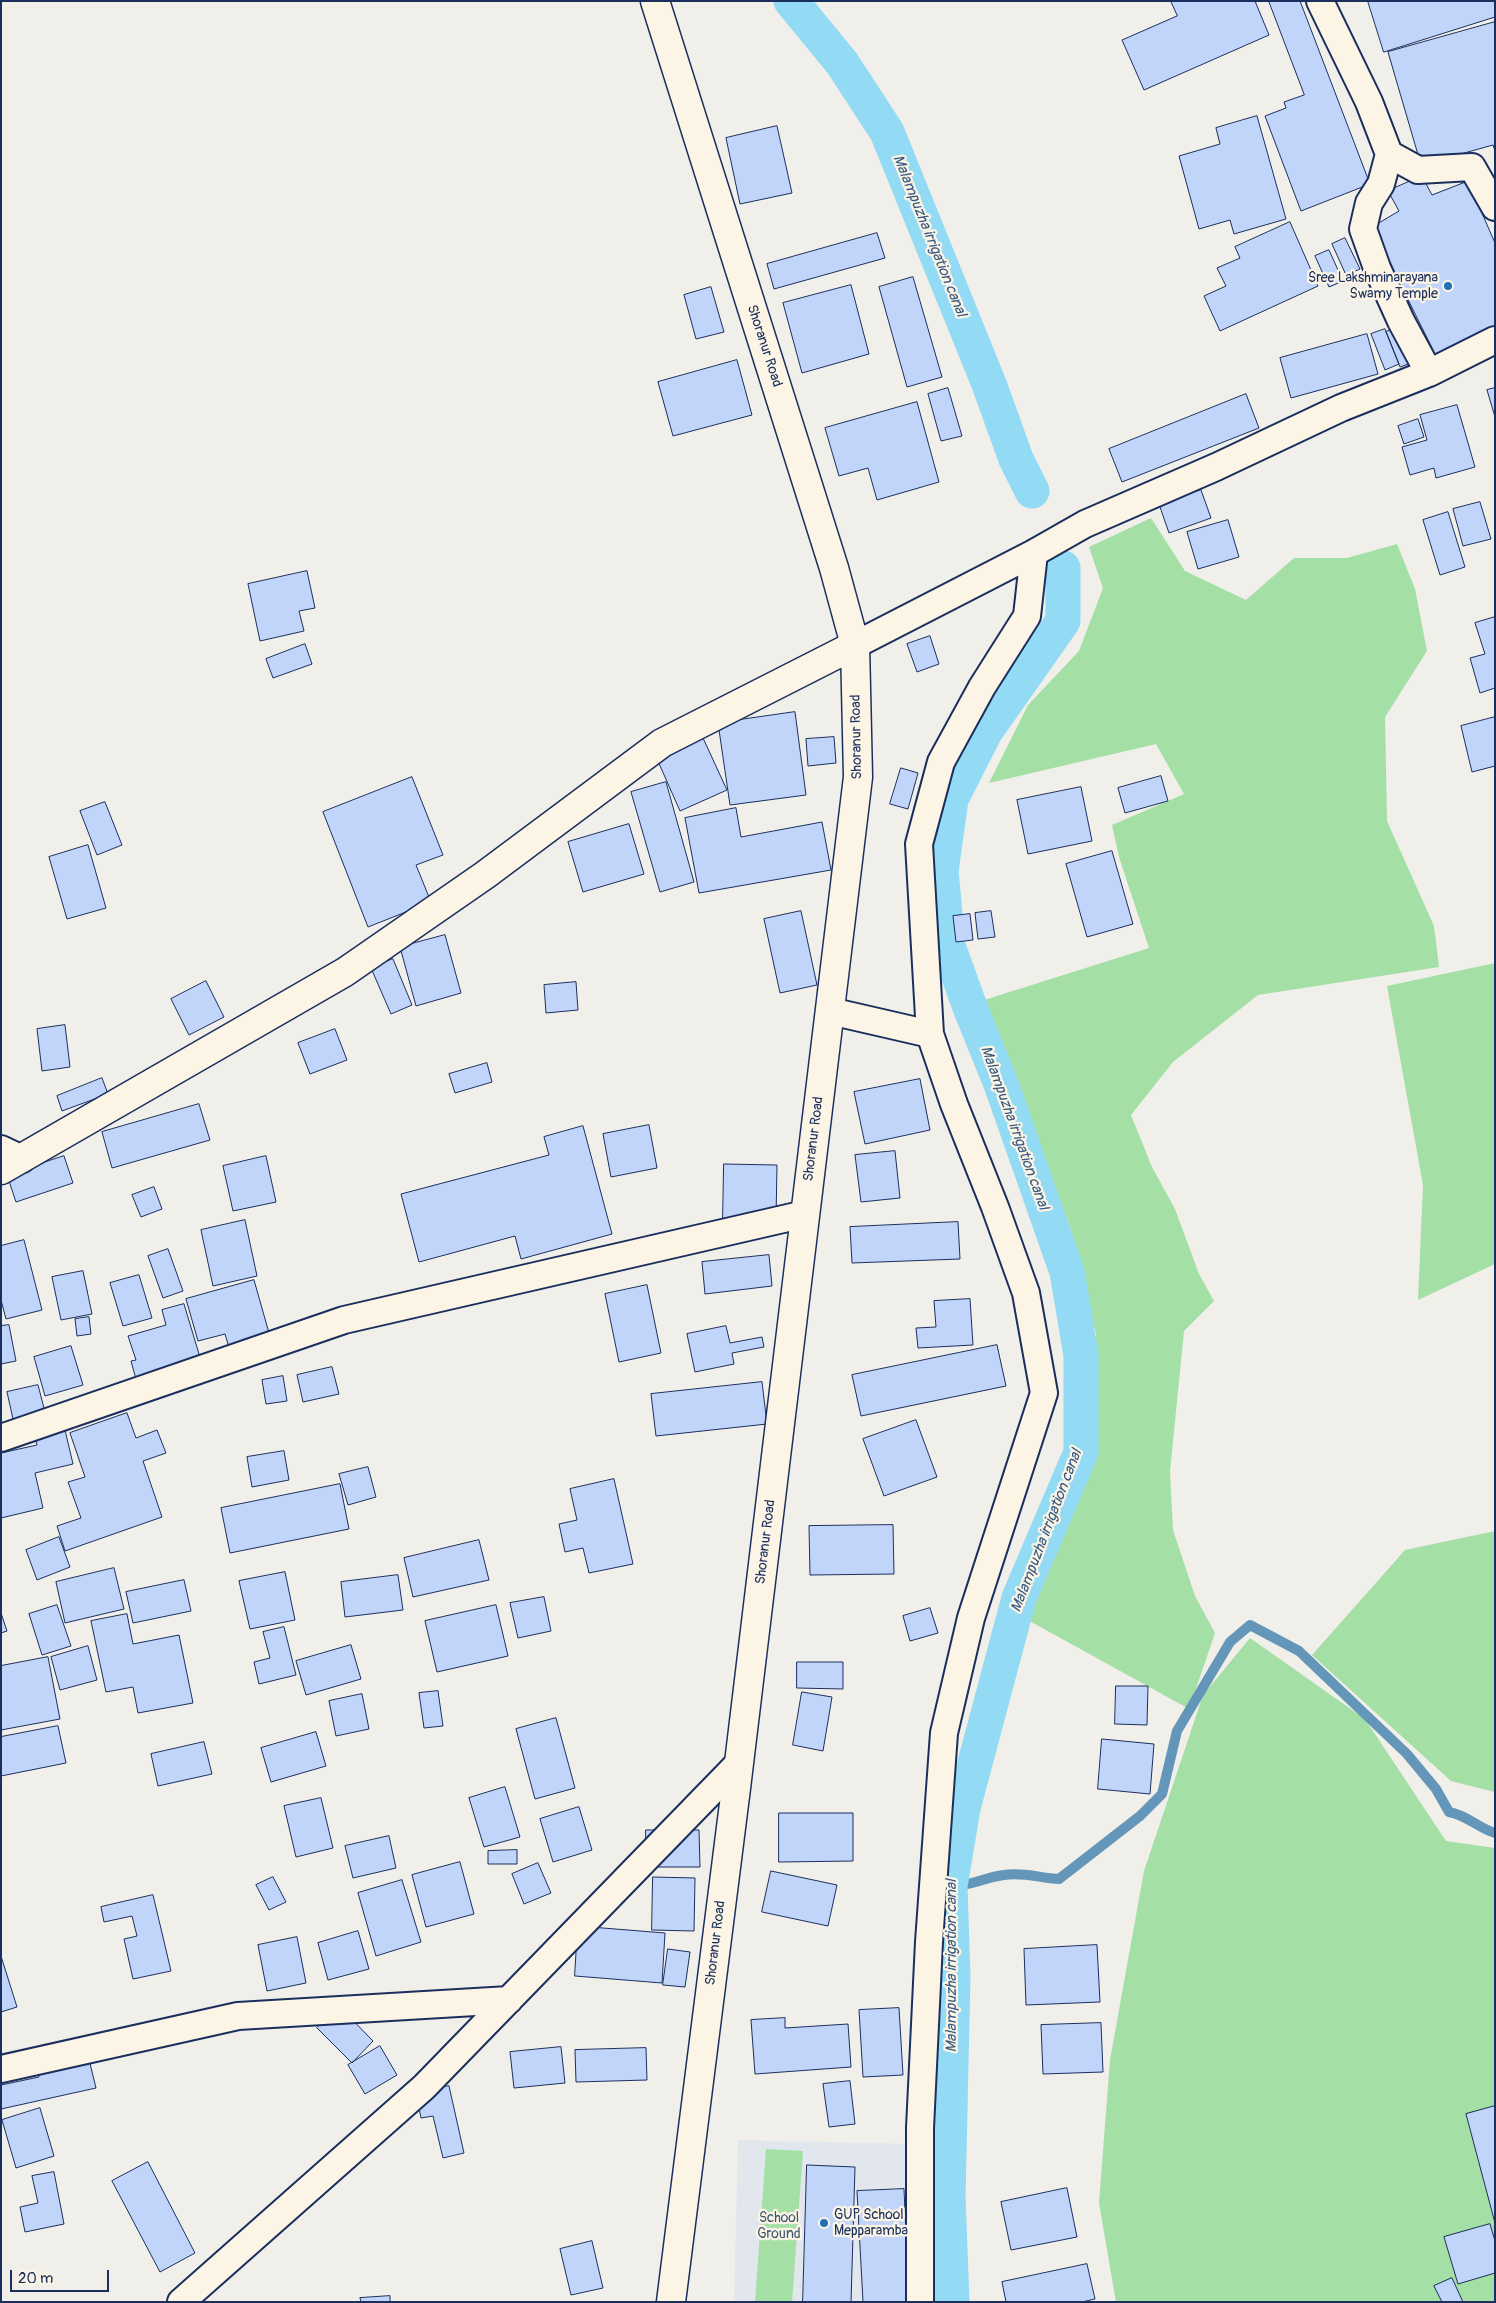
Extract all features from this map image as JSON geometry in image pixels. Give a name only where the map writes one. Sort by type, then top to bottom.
[{"type":"main road","name":"Shoranur Road","points":[[656,1],[834,568],[855,645],[858,777],[739,1763],[671,2302]]},
{"type":"main road","points":[[8,1159],[345,972],[485,875],[662,743],[855,645]]},
{"type":"street","points":[[1320,1],[1369,102],[1389,154],[1381,184],[1370,203],[1363,229],[1377,268],[1397,312],[1429,373]]},
{"type":"street","points":[[1389,154],[1418,170],[1472,166],[1495,207]]},
{"type":"street","points":[[855,645],[1034,553],[1085,524],[1216,467],[1340,408],[1429,373],[1495,340]]},
{"type":"street","points":[[920,2302],[920,2128],[929,1942],[944,1733],[971,1618],[1044,1393],[1026,1293],[930,1034],[919,844],[942,762],[982,687],[1027,616],[1034,553]]},
{"type":"street","points":[[830,1011],[930,1034]]},
{"type":"street","points":[[1,1438],[344,1320],[805,1214]]},
{"type":"street","points":[[181,2302],[424,2087],[739,1763]]},
{"type":"street","points":[[1,2069],[238,2016],[509,2000]]},
{"type":"shaded area","name":"GUP School Mepparamba","points":[[738,2140],[914,2144],[911,2302],[734,2302]]},
{"type":"green space","points":[[1151,518],[1185,571],[1246,600],[1294,558],[1347,558],[1397,544],[1415,589],[1427,651],[1385,717],[1387,821],[1434,926],[1439,967],[1258,995],[1173,1062],[1131,1115],[1152,1167],[1175,1209],[1199,1274],[1214,1301],[1184,1331],[1170,1471],[1173,1530],[1195,1596],[1215,1633],[1189,1709],[1026,1619],[1098,1425],[1096,1334],[1071,1230],[1032,1124],[991,1031],[981,1001],[1149,948],[1119,857],[1112,825],[1184,794],[1156,744],[989,783],[1028,705],[1079,651],[1103,588],[1089,547]]},
{"type":"green space","points":[[1495,963],[1495,1264],[1418,1300],[1423,1185],[1387,986]]},
{"type":"green space","points":[[1495,1531],[1495,1792],[1451,1781],[1312,1655],[1405,1550]]},
{"type":"green space","points":[[1250,1638],[1365,1719],[1446,1841],[1495,1848],[1495,2302],[1116,2302],[1099,2203],[1110,2060],[1144,1871],[1203,1695]]},
{"type":"green space","name":"School Ground","points":[[766,2149],[803,2151],[792,2302],[755,2302]]},
{"type":"building","points":[[1171,1],[1255,1],[1269,35],[1144,90],[1122,40],[1177,16]]},
{"type":"building","points":[[1269,1],[1300,1],[1370,184],[1301,211],[1265,116],[1286,108],[1284,102],[1304,95]]},
{"type":"building","points":[[1368,1],[1495,1],[1495,17],[1384,52]]},
{"type":"building","points":[[1495,22],[1495,151],[1493,145],[1421,165],[1388,52]]},
{"type":"building","points":[[1257,116],[1286,219],[1234,234],[1230,220],[1199,229],[1179,156],[1220,144],[1216,128]]},
{"type":"building","points":[[777,126],[792,193],[740,204],[726,138]]},
{"type":"building","name":"Sree Lakshminarayana Swamy Temple","points":[[1422,176],[1432,195],[1468,181],[1495,243],[1495,330],[1437,358],[1372,227],[1399,211],[1388,191]]},
{"type":"building","points":[[1290,222],[1318,286],[1220,331],[1204,296],[1226,286],[1217,268],[1240,258],[1235,247]]},
{"type":"building","points":[[877,233],[885,258],[774,289],[767,264]]},
{"type":"building","points":[[1345,238],[1360,269],[1346,275],[1332,244]]},
{"type":"building","points":[[1329,250],[1343,281],[1329,287],[1315,256]]},
{"type":"building","points":[[913,277],[942,377],[907,387],[879,287]]},
{"type":"building","points":[[851,285],[869,354],[802,373],[783,303]]},
{"type":"building","points":[[711,287],[724,332],[696,339],[684,295]]},
{"type":"building","points":[[1400,326],[1414,362],[1400,367],[1386,332]]},
{"type":"building","points":[[1385,329],[1399,364],[1385,370],[1371,334]]},
{"type":"building","points":[[1367,334],[1378,374],[1291,398],[1280,358]]},
{"type":"building","points":[[737,360],[752,415],[673,436],[658,382]]},
{"type":"building","points":[[948,388],[962,436],[941,441],[928,394]]},
{"type":"building","points":[[1495,388],[1495,417],[1487,390]]},
{"type":"building","points":[[1246,394],[1259,428],[1122,482],[1109,449]]},
{"type":"building","points":[[917,402],[939,482],[877,500],[868,468],[839,476],[825,428]]},
{"type":"building","points":[[1457,405],[1475,467],[1436,478],[1434,468],[1410,475],[1402,447],[1427,440],[1420,415]]},
{"type":"building","points":[[1418,419],[1424,437],[1404,444],[1398,426]]},
{"type":"building","points":[[1201,490],[1211,518],[1169,533],[1159,504]]},
{"type":"building","points":[[1480,502],[1491,539],[1463,546],[1453,509]]},
{"type":"building","points":[[1448,512],[1465,567],[1440,575],[1423,520]]},
{"type":"building","points":[[1228,520],[1239,557],[1198,569],[1187,532]]},
{"type":"building","points":[[307,571],[315,608],[299,611],[304,631],[260,641],[248,584]]},
{"type":"building","points":[[1495,617],[1495,688],[1480,693],[1470,658],[1485,654],[1475,623]]},
{"type":"building","points":[[930,636],[939,664],[917,672],[907,644]]},
{"type":"building","points":[[305,644],[312,664],[273,678],[266,659]]},
{"type":"building","points":[[795,712],[806,795],[730,805],[718,723]]},
{"type":"building","points":[[1495,717],[1495,766],[1472,772],[1461,726]]},
{"type":"building","points":[[834,737],[836,763],[808,766],[806,739]]},
{"type":"building","points":[[703,738],[727,790],[680,811],[657,759]]},
{"type":"building","points":[[901,768],[918,773],[908,809],[890,804]]},
{"type":"building","points":[[1161,776],[1168,801],[1125,813],[1118,788]]},
{"type":"building","points":[[412,777],[443,855],[416,865],[431,902],[368,927],[323,812]]},
{"type":"building","points":[[666,782],[694,882],[660,892],[631,792]]},
{"type":"building","points":[[1081,787],[1092,841],[1028,854],[1017,800]]},
{"type":"building","points":[[105,802],[122,845],[97,855],[80,811]]},
{"type":"building","points":[[736,808],[741,837],[822,822],[831,870],[699,893],[685,818]]},
{"type":"building","points":[[629,824],[644,874],[583,892],[568,842]]},
{"type":"building","points":[[88,845],[106,908],[67,919],[49,857]]},
{"type":"building","points":[[1112,851],[1133,924],[1087,937],[1066,864]]},
{"type":"building","points":[[801,911],[817,985],[780,993],[764,919]]},
{"type":"building","points":[[991,911],[995,937],[978,939],[975,913]]},
{"type":"building","points":[[970,914],[973,940],[956,942],[953,916]]},
{"type":"building","points":[[445,935],[461,993],[416,1006],[400,947]]},
{"type":"building","points":[[393,959],[412,1005],[391,1014],[371,968]]},
{"type":"building","points":[[206,981],[224,1017],[189,1035],[171,999]]},
{"type":"building","points":[[576,982],[578,1010],[546,1013],[544,985]]},
{"type":"building","points":[[65,1025],[70,1067],[42,1071],[37,1029]]},
{"type":"building","points":[[335,1029],[347,1060],[310,1074],[298,1043]]},
{"type":"building","points":[[487,1063],[492,1082],[455,1093],[449,1074]]},
{"type":"building","points":[[102,1078],[108,1094],[62,1111],[57,1096]]},
{"type":"building","points":[[920,1079],[930,1130],[865,1144],[854,1092]]},
{"type":"building","points":[[199,1104],[210,1140],[112,1168],[102,1132]]},
{"type":"building","points":[[649,1125],[657,1168],[611,1177],[603,1134]]},
{"type":"building","points":[[583,1126],[612,1234],[521,1259],[515,1236],[419,1262],[401,1194],[549,1155],[544,1137]]},
{"type":"building","points":[[895,1151],[900,1198],[861,1202],[855,1155]]},
{"type":"building","points":[[64,1156],[73,1183],[16,1202],[7,1175]]},
{"type":"building","points":[[266,1156],[276,1202],[233,1211],[223,1166]]},
{"type":"building","points":[[724,1164],[777,1165],[776,1220],[723,1219]]},
{"type":"building","points":[[154,1187],[162,1209],[141,1217],[132,1195]]},
{"type":"building","points":[[245,1220],[257,1276],[213,1286],[201,1230]]},
{"type":"building","points":[[958,1222],[960,1259],[852,1263],[850,1227]]},
{"type":"building","points":[[24,1240],[42,1310],[6,1319],[1,1300],[1,1246]]},
{"type":"building","points":[[168,1249],[183,1291],[163,1298],[148,1256]]},
{"type":"building","points":[[769,1255],[772,1286],[705,1294],[702,1262]]},
{"type":"building","points":[[83,1271],[92,1314],[61,1320],[52,1277]]},
{"type":"building","points":[[139,1275],[152,1318],[123,1326],[110,1283]]},
{"type":"building","points":[[254,1280],[271,1340],[230,1351],[225,1334],[198,1341],[186,1299]]},
{"type":"building","points":[[647,1285],[661,1353],[619,1362],[605,1294]]},
{"type":"building","points":[[970,1299],[973,1345],[918,1348],[916,1328],[936,1327],[934,1301]]},
{"type":"building","points":[[184,1304],[202,1364],[137,1383],[131,1361],[136,1360],[128,1336],[166,1325],[162,1310]]},
{"type":"building","points":[[89,1317],[91,1334],[77,1336],[75,1319]]},
{"type":"building","points":[[9,1325],[16,1361],[1,1364],[1,1326]]},
{"type":"building","points":[[726,1326],[730,1343],[762,1337],[764,1347],[732,1353],[734,1364],[695,1372],[687,1334]]},
{"type":"building","points":[[997,1345],[1006,1386],[861,1416],[852,1375]]},
{"type":"building","points":[[71,1346],[83,1385],[45,1396],[34,1357]]},
{"type":"building","points":[[332,1367],[339,1394],[303,1402],[297,1375]]},
{"type":"building","points":[[283,1376],[287,1401],[266,1404],[262,1380]]},
{"type":"building","points":[[762,1382],[767,1424],[656,1436],[651,1394]]},
{"type":"building","points":[[38,1385],[45,1412],[13,1419],[7,1392]]},
{"type":"building","points":[[127,1413],[136,1438],[157,1430],[166,1453],[143,1461],[162,1517],[65,1551],[57,1526],[81,1518],[68,1482],[85,1477],[70,1433]]},
{"type":"building","points":[[916,1420],[937,1477],[884,1496],[863,1439]]},
{"type":"building","points":[[65,1430],[73,1464],[35,1473],[43,1508],[1,1518],[1,1453],[37,1445],[35,1436]]},
{"type":"building","points":[[284,1451],[289,1480],[252,1487],[247,1457]]},
{"type":"building","points":[[368,1467],[376,1497],[348,1505],[339,1474]]},
{"type":"building","points":[[614,1479],[633,1564],[589,1573],[583,1548],[565,1552],[559,1524],[577,1520],[570,1489]]},
{"type":"building","points":[[340,1484],[349,1529],[230,1553],[221,1508]]},
{"type":"building","points":[[893,1525],[894,1574],[810,1575],[809,1526]]},
{"type":"building","points":[[59,1537],[70,1567],[37,1580],[26,1550]]},
{"type":"building","points":[[479,1540],[489,1580],[413,1597],[404,1558]]},
{"type":"building","points":[[114,1568],[124,1609],[65,1623],[56,1582]]},
{"type":"building","points":[[285,1572],[295,1620],[250,1629],[239,1581]]},
{"type":"building","points":[[398,1575],[403,1610],[345,1617],[341,1582]]},
{"type":"building","points":[[184,1580],[191,1611],[133,1623],[126,1592]]},
{"type":"building","points":[[544,1597],[551,1631],[518,1638],[510,1603]]},
{"type":"building","points":[[57,1605],[71,1646],[42,1655],[29,1614]]},
{"type":"building","points":[[496,1605],[508,1656],[437,1672],[425,1621]]},
{"type":"building","points":[[930,1608],[938,1633],[910,1641],[903,1616]]},
{"type":"building","points":[[1,1613],[7,1631],[1,1633]]},
{"type":"building","points":[[127,1614],[133,1644],[179,1635],[193,1703],[138,1713],[133,1687],[106,1692],[91,1621]]},
{"type":"building","points":[[284,1627],[296,1675],[259,1684],[254,1662],[270,1658],[263,1632]]},
{"type":"building","points":[[351,1645],[361,1679],[306,1695],[296,1661]]},
{"type":"building","points":[[88,1646],[97,1680],[60,1690],[51,1657]]},
{"type":"building","points":[[48,1657],[60,1719],[1,1730],[1,1666]]},
{"type":"building","points":[[797,1662],[843,1662],[843,1689],[797,1688]]},
{"type":"building","points":[[1116,1686],[1148,1686],[1147,1725],[1115,1724]]},
{"type":"building","points":[[438,1691],[443,1726],[424,1728],[419,1693]]},
{"type":"building","points":[[802,1692],[832,1697],[823,1751],[793,1745]]},
{"type":"building","points":[[362,1694],[369,1729],[336,1736],[329,1701]]},
{"type":"building","points":[[556,1718],[575,1788],[535,1799],[516,1729]]},
{"type":"building","points":[[58,1726],[66,1763],[1,1776],[1,1737]]},
{"type":"building","points":[[316,1732],[326,1766],[271,1782],[261,1748]]},
{"type":"building","points":[[1102,1739],[1154,1744],[1150,1794],[1098,1789]]},
{"type":"building","points":[[204,1742],[212,1774],[158,1786],[151,1754]]},
{"type":"building","points":[[505,1787],[520,1837],[484,1847],[469,1798]]},
{"type":"building","points":[[321,1798],[333,1848],[296,1857],[284,1806]]},
{"type":"building","points":[[579,1807],[592,1850],[553,1862],[540,1819]]},
{"type":"building","points":[[779,1813],[853,1813],[853,1861],[779,1862]]},
{"type":"building","points":[[646,1830],[699,1830],[700,1867],[646,1867]]},
{"type":"building","points":[[389,1836],[396,1868],[353,1878],[345,1846]]},
{"type":"building","points":[[517,1850],[517,1864],[488,1864],[488,1851]]},
{"type":"building","points":[[460,1862],[474,1914],[426,1927],[412,1875]]},
{"type":"building","points":[[538,1863],[551,1893],[524,1904],[512,1874]]},
{"type":"building","points":[[771,1871],[837,1885],[828,1926],[762,1912]]},
{"type":"building","points":[[273,1877],[286,1902],[269,1910],[256,1885]]},
{"type":"building","points":[[653,1877],[695,1878],[694,1931],[652,1930]]},
{"type":"building","points":[[402,1880],[421,1942],[376,1956],[358,1893]]},
{"type":"building","points":[[153,1895],[171,1971],[133,1979],[124,1939],[137,1936],[132,1916],[104,1922],[101,1907]]},
{"type":"building","points":[[578,1926],[665,1933],[662,1983],[575,1976]]},
{"type":"building","points":[[358,1931],[369,1969],[328,1980],[318,1943]]},
{"type":"building","points":[[297,1937],[306,1983],[267,1991],[258,1945]]},
{"type":"building","points":[[1097,1945],[1100,2002],[1026,2005],[1024,1949]]},
{"type":"building","points":[[668,1949],[690,1952],[685,1987],[663,1985]]},
{"type":"building","points":[[1,1956],[17,2007],[1,2012]]},
{"type":"building","points":[[339,2006],[373,2041],[352,2063],[317,2028]]},
{"type":"building","points":[[899,2008],[903,2075],[863,2077],[859,2010]]},
{"type":"building","points":[[785,2018],[785,2028],[848,2024],[851,2067],[755,2074],[751,2020]]},
{"type":"building","points":[[1101,2023],[1103,2072],[1043,2074],[1041,2025]]},
{"type":"building","points":[[380,2046],[397,2075],[365,2094],[348,2065]]},
{"type":"building","points":[[86,2047],[96,2088],[1,2109],[1,2085],[39,2077],[35,2059]]},
{"type":"building","points":[[561,2047],[565,2083],[514,2088],[510,2052]]},
{"type":"building","points":[[646,2048],[647,2080],[576,2082],[575,2050]]},
{"type":"building","points":[[850,2081],[855,2124],[829,2127],[823,2084]]},
{"type":"building","points":[[449,2086],[464,2153],[443,2158],[433,2116],[421,2118],[416,2093]]},
{"type":"building","points":[[1495,2106],[1495,2223],[1466,2114]]},
{"type":"building","points":[[40,2108],[54,2156],[16,2168],[2,2120]]},
{"type":"building","points":[[148,2162],[195,2253],[160,2272],[112,2181]]},
{"type":"building","points":[[807,2165],[855,2167],[851,2302],[803,2302]]},
{"type":"building","points":[[54,2172],[64,2224],[25,2232],[20,2207],[38,2203],[32,2176]]},
{"type":"building","points":[[1067,2188],[1077,2237],[1011,2250],[1001,2202]]},
{"type":"building","points":[[904,2189],[909,2302],[863,2302],[857,2191]]},
{"type":"building","points":[[1490,2224],[1495,2241],[1495,2273],[1458,2284],[1444,2237]]},
{"type":"building","points":[[592,2241],[603,2288],[571,2295],[560,2249]]},
{"type":"building","points":[[1087,2264],[1095,2299],[1082,2302],[1006,2302],[1002,2282]]},
{"type":"building","points":[[1452,2278],[1463,2302],[1442,2302],[1434,2286]]},
{"type":"building","points":[[390,2296],[390,2302],[361,2302],[360,2298]]},
{"type":"waterway","name":"Malampuzha irrigation canal","points":[[791,1],[842,63],[887,132],[989,384],[1016,459],[1032,491]]},
{"type":"waterway","name":"Malampuzha irrigation canal","points":[[952,2302],[948,2197],[953,1976],[950,1886],[963,1808],[1019,1598],[1081,1452],[1081,1355],[1067,1272],[1001,1084],[948,946],[941,871],[951,799],[985,732],[1063,621],[1063,568]]},
{"type":"waterway","points":[[950,1886],[964,1885],[1011,1874],[1059,1879],[1140,1816],[1162,1794],[1177,1731],[1230,1642],[1250,1625],[1299,1651],[1407,1754],[1436,1789],[1449,1812],[1495,1833]]},
{"type":"place","name":"Sree Lakshminarayana Swamy Temple","points":[[1448,286]]},
{"type":"place","name":"GUP School Mepparamba","points":[[824,2223]]}]
